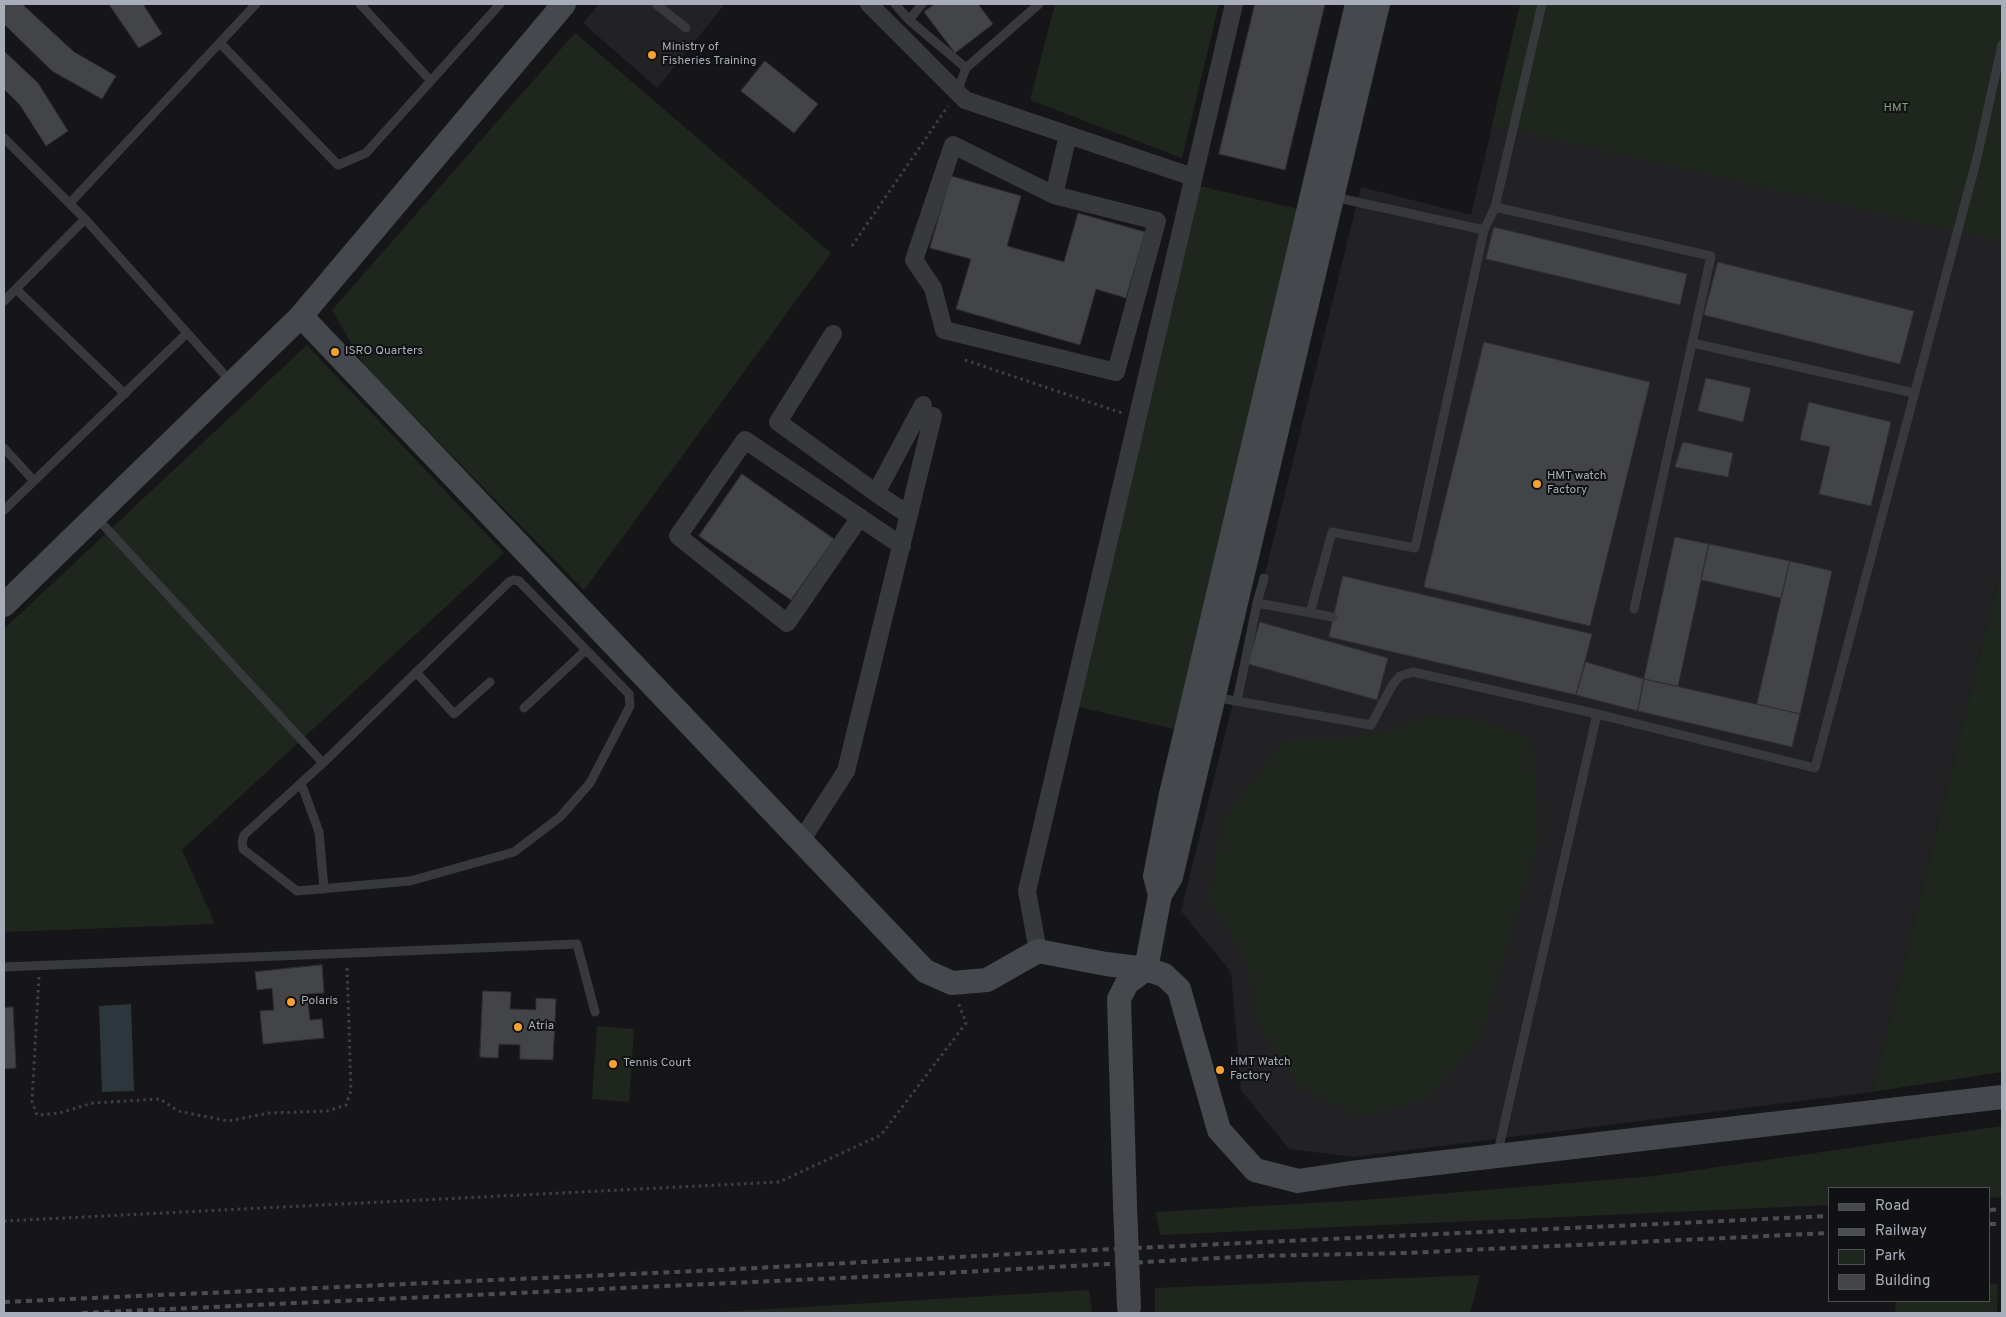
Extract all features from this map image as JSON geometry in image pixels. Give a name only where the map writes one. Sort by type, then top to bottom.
[{"type":"street","points":[[4,605],[301,316],[564,4]]},
{"type":"street","points":[[869,4],[965,100],[1193,177]]},
{"type":"street","points":[[1038,951],[1026,891],[1234,4]]},
{"type":"street","points":[[1160,895],[1154,876],[1171,794],[1357,4]]},
{"type":"street","points":[[1129,1310],[1119,999],[1127,983],[1146,969],[1160,895],[1171,877],[1378,4]]},
{"type":"street","points":[[1054,195],[1068,135]]},
{"type":"street","points":[[953,145],[1054,195],[1157,221],[1116,372],[944,330],[933,288],[914,260],[953,145]]},
{"type":"street","points":[[301,316],[925,971],[952,983],[987,980],[1038,951],[1106,964],[1146,969],[1164,975],[1179,989],[1219,1130],[1255,1170],[1298,1181],[2002,1096]]},
{"type":"street","points":[[833,334],[778,422],[909,515]]},
{"type":"street","points":[[801,840],[846,771],[902,546],[928,411],[876,493]]},
{"type":"street","points":[[860,517],[787,624],[678,536],[745,440],[860,517],[902,546]]},
{"type":"lane","points":[[70,203],[256,4]]},
{"type":"lane","points":[[360,4],[430,80]]},
{"type":"lane","points":[[220,43],[338,165],[366,153],[500,4]]},
{"type":"lane","points":[[656,4],[686,28]]},
{"type":"lane","points":[[895,4],[909,20],[966,68]]},
{"type":"lane","points":[[909,20],[922,4]]},
{"type":"lane","points":[[957,92],[966,68],[1039,4]]},
{"type":"lane","points":[[1310,613],[1332,532],[1415,548],[1484,230],[1495,207],[1542,4]]},
{"type":"lane","points":[[1214,697],[1371,724],[1393,684],[1400,676],[1413,672],[1597,714],[1815,768],[1976,158],[2002,45]]},
{"type":"lane","points":[[4,138],[85,219],[232,383]]},
{"type":"lane","points":[[1331,196],[1484,230]]},
{"type":"lane","points":[[1495,207],[1711,256],[1634,609]]},
{"type":"lane","points":[[4,301],[85,219]]},
{"type":"lane","points":[[16,289],[125,394]]},
{"type":"lane","points":[[4,510],[187,333]]},
{"type":"lane","points":[[1693,343],[1914,393]]},
{"type":"lane","points":[[4,448],[34,481]]},
{"type":"lane","points":[[95,516],[323,764]]},
{"type":"lane","points":[[1237,701],[1264,578]]},
{"type":"lane","points":[[510,580],[520,581],[629,694],[630,706],[590,783],[560,818],[514,852],[410,881],[297,891],[243,849],[244,835],[323,764],[510,580]]},
{"type":"lane","points":[[1257,603],[1333,617]]},
{"type":"lane","points":[[524,708],[586,650]]},
{"type":"lane","points":[[416,672],[454,714],[490,682]]},
{"type":"lane","points":[[1497,1156],[1597,714]]},
{"type":"lane","points":[[301,783],[320,832],[324,888]]},
{"type":"lane","points":[[4,967],[578,944],[596,1012]]},
{"type":"path","points":[[852,246],[957,92]]},
{"type":"path","points":[[965,360],[1137,418]]},
{"type":"path","points":[[40,966],[32,1101],[37,1115],[60,1113],[93,1103],[160,1099],[178,1111],[228,1121],[270,1113],[328,1111],[346,1105],[351,1091],[346,953]]},
{"type":"path","points":[[4,1221],[779,1182],[881,1135],[966,1023],[952,983]]},
{"type":"shaded area","name":"Ministry of Fisheries Training","points":[[599,4],[725,4],[657,88],[583,23]]},
{"type":"shaded area","name":"HMT Watch Factory","points":[[1521,4],[2002,4],[2002,564],[1872,1092],[1353,1157],[1289,1149],[1241,1090],[1231,972],[1181,911],[1361,187],[1471,215]]},
{"type":"shaded area","points":[[131,1004],[134,1091],[102,1092],[99,1006]]},
{"type":"green space","points":[[1055,4],[1219,4],[1182,158],[1030,100]]},
{"type":"green space","name":"HMT","points":[[1520,4],[2002,4],[2002,242],[1492,125]]},
{"type":"green space","points":[[575,33],[831,253],[584,590],[365,367],[332,310]]},
{"type":"green space","points":[[1200,186],[1298,209],[1174,729],[1075,706]]},
{"type":"green space","points":[[307,345],[504,553],[182,850],[215,924],[4,932],[4,629]]},
{"type":"green space","points":[[2002,564],[2002,1072],[1872,1092]]},
{"type":"green space","points":[[1430,715],[1475,719],[1532,739],[1539,838],[1480,1039],[1425,1100],[1360,1117],[1300,1088],[1256,1022],[1248,965],[1209,899],[1222,821],[1285,739],[1345,738],[1392,730]]},
{"type":"green space","name":"Tennis Court","points":[[597,1026],[634,1029],[629,1102],[592,1099]]},
{"type":"green space","points":[[2002,1126],[2002,1197],[1991,1198],[1991,1187],[1828,1187],[1828,1205],[1160,1235],[1156,1212],[1364,1200],[1655,1176]]},
{"type":"green space","points":[[1480,1275],[1470,1313],[1155,1313],[1155,1288]]},
{"type":"green space","points":[[1991,1284],[1998,1284],[1997,1313],[1895,1313],[1896,1302],[1991,1302]]},
{"type":"green space","points":[[1089,1290],[1092,1313],[703,1313]]},
{"type":"building","points":[[4,4],[22,4],[74,52],[116,76],[102,99],[52,71],[4,24]]},
{"type":"building","points":[[109,4],[143,4],[162,34],[139,48]]},
{"type":"building","points":[[935,4],[978,4],[993,24],[955,53],[924,12]]},
{"type":"building","points":[[1255,4],[1325,4],[1285,170],[1219,154]]},
{"type":"building","points":[[4,51],[38,83],[68,131],[46,146],[20,105],[4,89]]},
{"type":"building","points":[[765,61],[818,104],[794,133],[741,91]]},
{"type":"building","points":[[951,176],[1021,196],[1007,246],[1064,262],[1078,213],[1145,232],[1126,298],[1096,289],[1080,345],[956,309],[971,259],[930,248]]},
{"type":"building","points":[[1494,227],[1687,274],[1680,305],[1486,259]]},
{"type":"building","points":[[1718,262],[1914,311],[1900,364],[1704,315]]},
{"type":"building","name":"HMT watch Factory","points":[[1484,342],[1650,382],[1590,626],[1424,587]]},
{"type":"building","points":[[1706,378],[1751,388],[1743,422],[1698,411]]},
{"type":"building","points":[[1809,402],[1891,422],[1871,506],[1819,494],[1830,447],[1800,440]]},
{"type":"building","points":[[1683,442],[1733,453],[1728,477],[1675,467]]},
{"type":"building","points":[[742,474],[834,539],[791,600],[699,536]]},
{"type":"building","points":[[1675,537],[1709,544],[1678,686],[1644,679]]},
{"type":"building","points":[[1709,544],[1790,561],[1781,598],[1701,580]]},
{"type":"building","points":[[1790,561],[1832,571],[1800,714],[1757,704]]},
{"type":"building","points":[[1343,576],[1592,634],[1576,695],[1329,637]]},
{"type":"building","points":[[1260,622],[1388,658],[1377,700],[1248,664]]},
{"type":"building","points":[[1586,662],[1644,679],[1638,711],[1576,695]]},
{"type":"building","points":[[1644,679],[1800,714],[1792,747],[1638,711]]},
{"type":"building","name":"Polaris","points":[[322,965],[324,993],[307,994],[310,1020],[322,1019],[324,1038],[263,1044],[260,1011],[274,1010],[272,988],[257,990],[255,972]]},
{"type":"building","name":"Atria","points":[[483,991],[511,992],[510,1009],[536,1010],[536,998],[556,999],[553,1060],[520,1059],[520,1045],[499,1044],[498,1058],[480,1057]]},
{"type":"building","points":[[13,1007],[16,1068],[4,1069],[4,1008]]},
{"type":"railway","points":[[1991,1210],[2002,1209]]},
{"type":"railway","points":[[4,1302],[719,1270],[1069,1251],[1828,1216]]},
{"type":"railway","points":[[1991,1224],[2002,1224]]},
{"type":"railway","points":[[82,1313],[926,1274],[1255,1256],[1405,1253],[1828,1233]]},
{"type":"place","name":"Ministry of Fisheries Training","points":[[652,55]]},
{"type":"place","name":"ISRO Quarters","points":[[335,352]]},
{"type":"place","name":"HMT watch Factory","points":[[1537,484]]},
{"type":"place","name":"Polaris","points":[[291,1002]]},
{"type":"place","name":"Atria","points":[[518,1027]]},
{"type":"place","name":"Tennis Court","points":[[613,1064]]},
{"type":"place","name":"HMT Watch Factory","points":[[1220,1070]]}]
